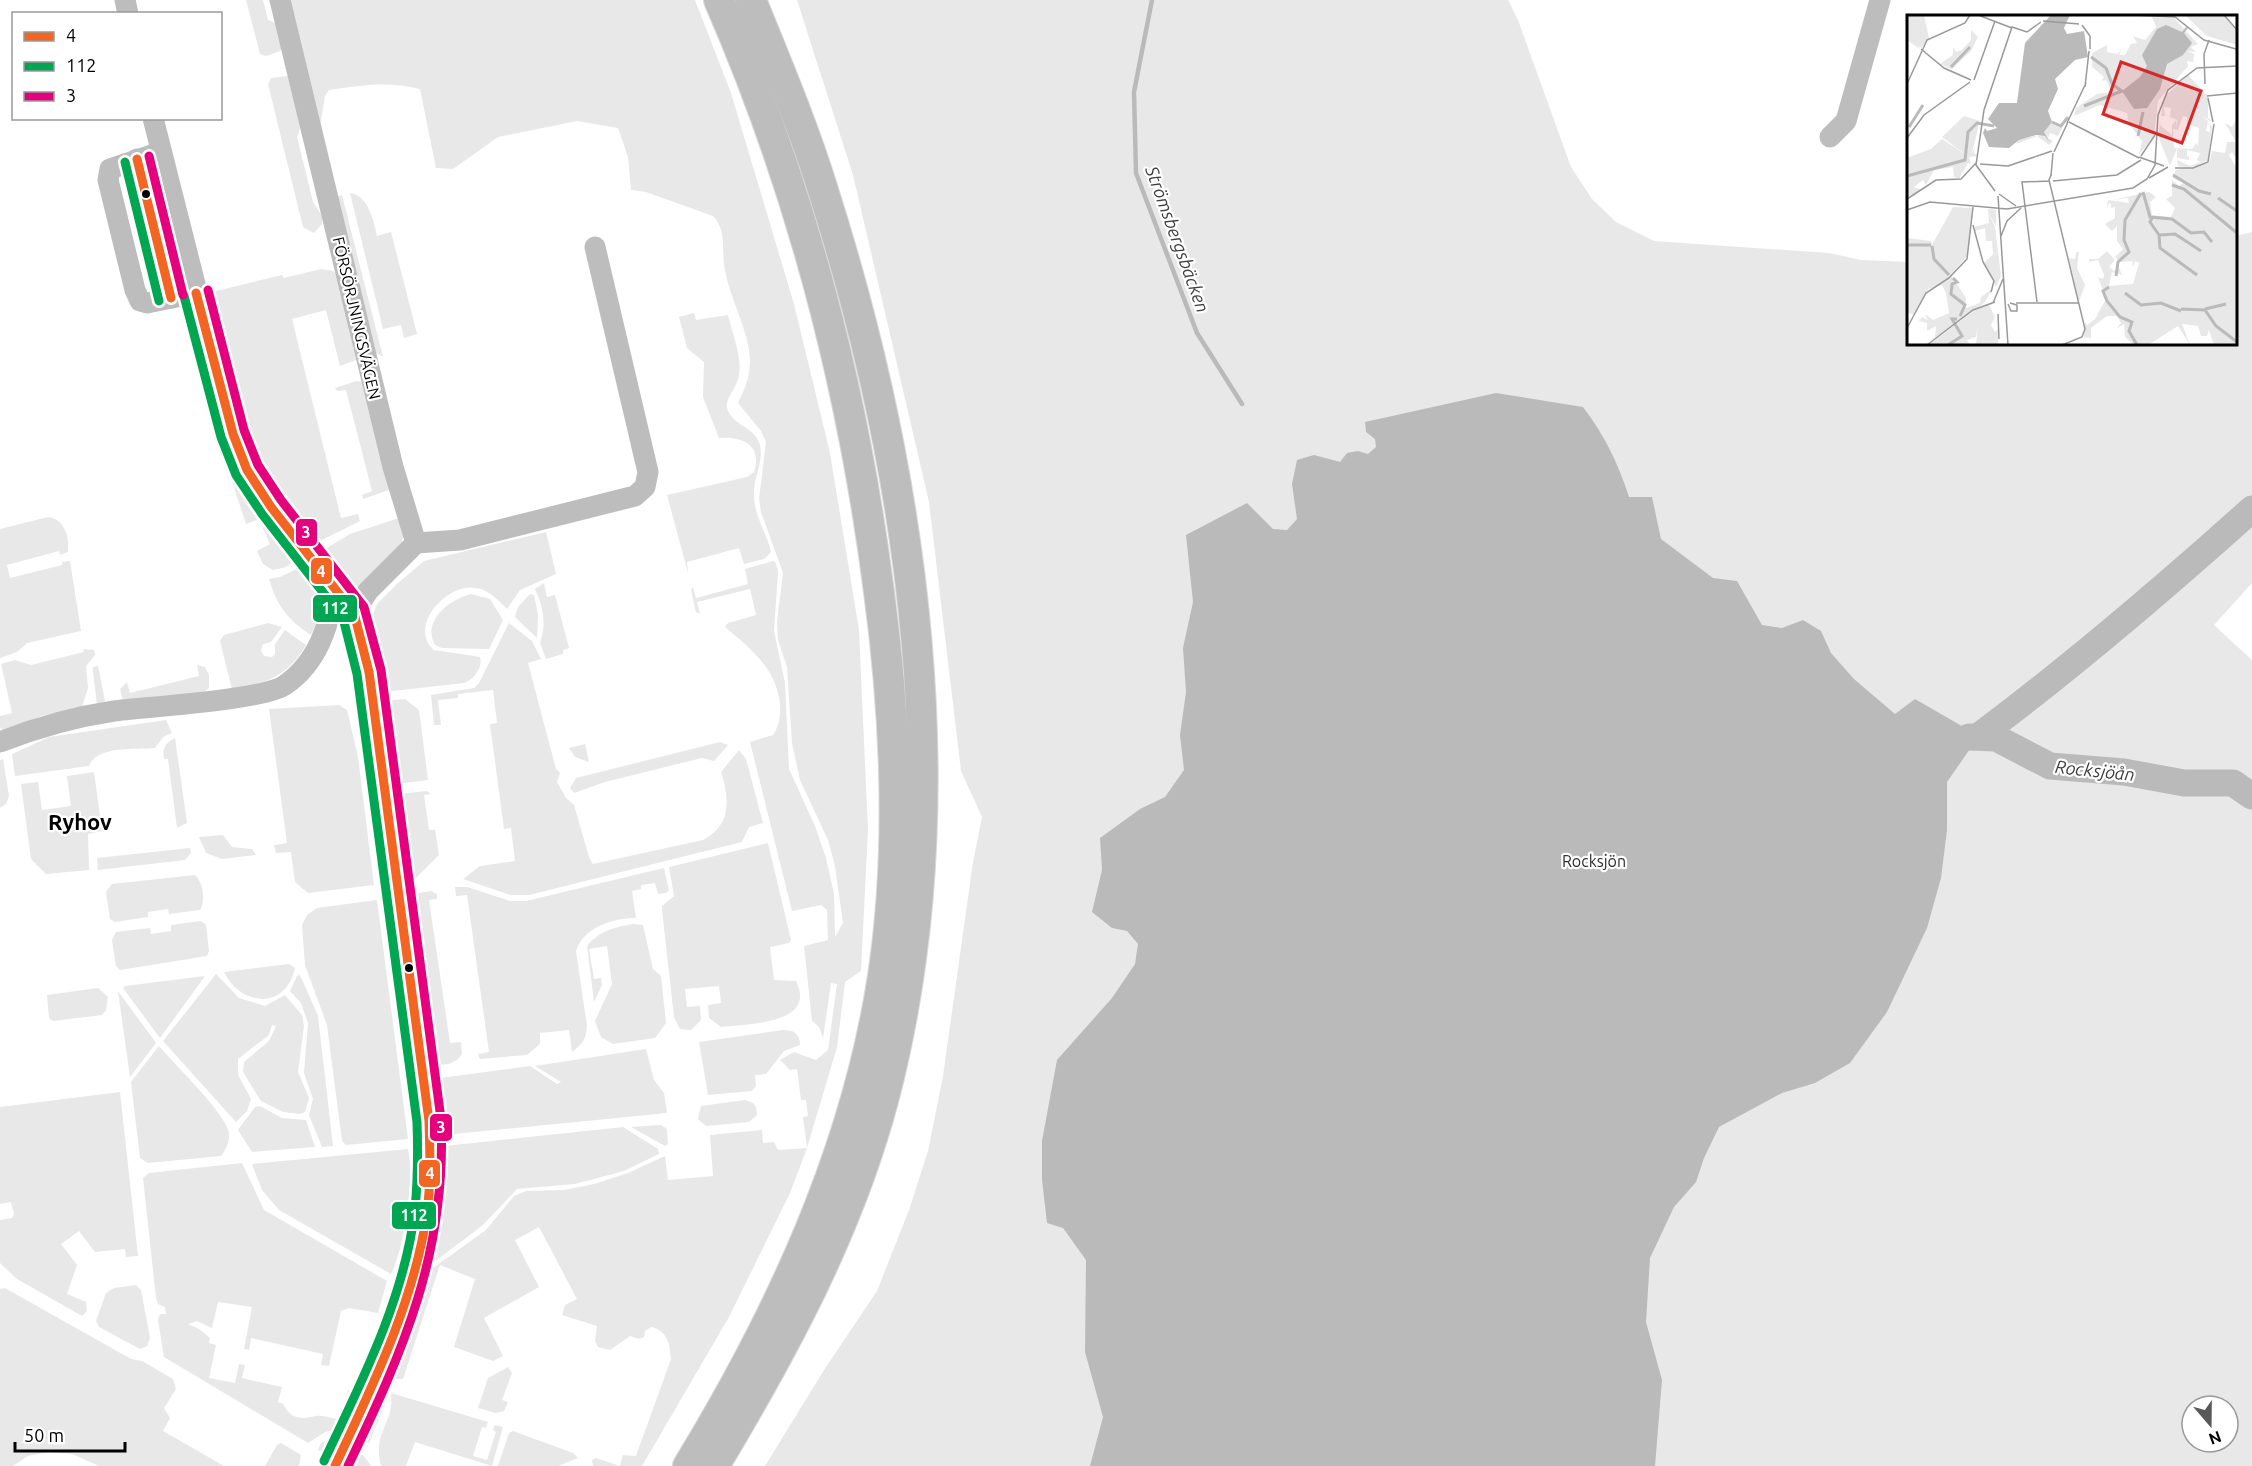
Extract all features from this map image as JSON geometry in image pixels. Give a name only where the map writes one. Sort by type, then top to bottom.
[{"type":"highway","points":[[688,1466],[778,1303],[825,1196],[858,1093],[883,976],[893,877],[893,740],[883,621],[867,505],[848,405],[822,296],[800,223],[762,110],[718,0]]},
{"type":"highway","points":[[714,1466],[769,1372],[817,1280],[833,1245],[866,1154],[883,1099],[910,976],[917,920],[924,825],[918,673],[906,552],[878,397],[852,287],[821,184],[792,100],[751,0]]},
{"type":"highway","points":[[769,0],[792,100]]},
{"type":"street","name":"FÖRSÖRJNINGSVÄGEN","points":[[280,0],[393,467],[416,543]]},
{"type":"street","points":[[1830,137],[1846,122],[1880,0]]},
{"type":"street","points":[[153,120],[233,434],[247,470],[271,507],[354,613],[369,672],[431,1143],[431,1190],[422,1251],[402,1316],[335,1466]]},
{"type":"street","points":[[161,152],[110,169],[108,180],[132,279],[140,301],[147,303],[196,293]]},
{"type":"street","points":[[137,159],[171,298]]},
{"type":"street","points":[[354,613],[368,591],[416,543],[460,540],[635,496],[645,487],[648,472],[595,247]]},
{"type":"street","points":[[0,742],[64,719],[248,695],[284,686],[308,661],[325,631],[332,607],[333,586]]},
{"type":"green space","points":[[246,0],[263,0],[268,20],[275,23],[282,49],[280,51],[266,56],[260,54]]},
{"type":"green space","points":[[288,0],[695,0],[731,93],[794,304],[830,453],[859,630],[868,830],[861,971],[845,982],[837,1047],[807,1148],[803,1117],[808,1116],[806,1100],[801,1100],[797,1069],[790,1070],[780,1060],[794,1052],[816,1060],[828,1050],[837,984],[831,983],[823,1038],[819,1027],[812,1021],[804,946],[828,940],[827,910],[821,905],[792,911],[750,742],[773,735],[778,724],[780,708],[778,691],[768,670],[753,652],[725,627],[728,623],[756,615],[750,589],[697,602],[700,614],[696,612],[691,590],[693,587],[696,598],[748,584],[745,569],[773,561],[776,563],[778,572],[774,631],[785,683],[789,769],[815,826],[826,858],[834,894],[835,937],[843,923],[835,866],[828,840],[800,780],[792,743],[787,667],[778,640],[777,622],[783,573],[761,512],[759,499],[766,442],[761,431],[738,403],[747,381],[750,359],[746,335],[726,276],[720,227],[713,216],[646,192],[631,190],[628,157],[618,128],[577,121],[498,137],[453,169],[436,168],[420,89],[386,84],[329,90],[325,96],[320,126]]},
{"type":"green space","name":"Rocksjön","points":[[797,0],[1508,0],[1518,20],[1571,167],[1592,199],[1616,222],[1654,241],[1829,253],[1861,260],[1907,262],[1907,345],[2237,345],[2237,236],[2252,232],[2252,583],[2214,625],[2252,660],[2252,1466],[765,1466],[824,1370],[877,1291],[909,1210],[928,1151],[943,1076],[973,862],[982,817],[961,771],[929,502],[853,175]]},
{"type":"green space","points":[[288,76],[301,125],[297,137],[313,202],[322,216],[322,224],[314,233],[303,227],[268,84],[271,78]]},
{"type":"green space","points":[[350,193],[361,198],[366,204],[377,236],[391,232],[417,334],[404,338],[401,325],[383,329]]},
{"type":"green space","points":[[342,195],[383,357],[376,353],[336,197]]},
{"type":"green space","points":[[321,269],[333,271],[339,277],[356,360],[340,366],[326,310],[292,319],[341,518],[358,514],[360,521],[314,544],[263,476],[251,452],[208,293],[282,275],[284,278]]},
{"type":"green space","points":[[694,313],[696,320],[728,315],[740,364],[737,382],[727,408],[734,419],[753,434],[760,445],[761,458],[754,489],[755,503],[771,552],[764,559],[744,564],[739,548],[687,562],[688,573],[667,495],[747,477],[754,472],[756,463],[756,455],[749,444],[735,439],[719,438],[703,397],[704,362],[687,348],[679,317]]},
{"type":"green space","points":[[356,381],[363,382],[389,490],[363,499],[362,495],[372,491],[346,390],[337,391],[335,388]]},
{"type":"green space","points":[[235,463],[299,557],[286,567],[273,570],[263,564],[257,551],[270,544],[259,519],[246,524],[227,466]]},
{"type":"green space","points":[[48,517],[58,521],[65,530],[68,552],[60,555],[59,551],[7,565],[10,578],[70,561],[81,631],[27,643],[17,652],[0,658],[0,529]]},
{"type":"green space","points":[[399,518],[404,534],[401,545],[350,595],[319,553],[350,534]]},
{"type":"green space","points":[[546,532],[556,574],[520,590],[507,609],[493,596],[476,588],[465,588],[453,592],[434,608],[428,619],[425,630],[427,640],[434,650],[480,657],[479,669],[474,676],[464,683],[384,692],[371,620],[377,604],[398,583],[424,561]]},
{"type":"green space","points":[[305,565],[316,583],[321,599],[319,615],[311,635],[284,612],[269,579],[280,577]]},
{"type":"green space","points":[[544,583],[547,597],[555,595],[569,648],[563,650],[563,654],[546,659],[540,643],[543,615],[535,589]]},
{"type":"green space","points":[[471,594],[490,599],[503,620],[489,649],[442,648],[435,645],[432,628],[440,612],[455,601]]},
{"type":"green space","points":[[530,594],[534,595],[538,615],[537,638],[515,617],[518,607]]},
{"type":"green space","points":[[268,623],[282,627],[271,642],[263,644],[261,651],[264,656],[272,657],[275,654],[275,644],[285,630],[306,645],[292,664],[275,677],[232,689],[220,641],[224,635]]},
{"type":"green space","points":[[509,623],[532,641],[541,659],[528,663],[556,769],[560,773],[557,782],[566,798],[574,805],[593,864],[703,840],[712,834],[719,827],[726,811],[726,792],[721,772],[739,750],[746,759],[763,823],[749,827],[742,842],[529,895],[511,895],[463,879],[480,866],[515,861],[511,828],[504,829],[490,724],[497,723],[493,690],[458,694],[458,698],[438,700],[441,725],[434,725],[431,695],[474,688],[479,683]]},
{"type":"green space","points":[[83,649],[94,650],[95,655],[86,666],[88,688],[82,707],[41,716],[4,732],[0,727],[0,716],[12,713],[1,664],[15,660],[31,665],[84,652]]},
{"type":"green space","points":[[197,665],[205,667],[209,675],[209,688],[203,693],[123,701],[120,689],[127,682],[130,693],[199,676]]},
{"type":"green space","points":[[98,666],[105,701],[97,705],[93,667]]},
{"type":"green space","points":[[405,699],[419,710],[428,780],[395,784],[384,701]]},
{"type":"green space","points":[[339,705],[347,710],[358,757],[374,885],[308,893],[295,882],[291,852],[276,853],[274,845],[287,843],[269,709]]},
{"type":"green space","points":[[356,708],[363,708],[373,787],[371,789],[368,785]]},
{"type":"green space","points":[[166,720],[172,733],[163,737],[155,748],[108,752],[93,759],[89,766],[15,776],[12,754],[49,737]]},
{"type":"green space","points":[[175,738],[187,823],[177,828],[168,759],[164,759],[163,755],[167,744]]},
{"type":"green space","points":[[720,742],[728,745],[714,761],[702,758],[605,782],[574,793],[570,788],[576,778]]},
{"type":"green space","points":[[585,744],[589,762],[575,757],[569,748]]},
{"type":"green space","points":[[3,759],[9,796],[6,804],[0,808],[0,760]]},
{"type":"green space","points":[[94,772],[102,831],[88,834],[89,870],[46,874],[31,859],[21,784],[38,782],[42,810],[71,806],[67,776]]},
{"type":"green space","points":[[427,791],[431,794],[424,795],[429,830],[435,830],[439,855],[413,881],[408,877],[397,794]]},
{"type":"green space","points":[[371,797],[374,797],[385,873],[381,882]]},
{"type":"green space","points":[[223,835],[232,847],[252,849],[256,855],[222,859],[206,853],[199,837]]},
{"type":"green space","points":[[768,843],[791,940],[789,943],[770,947],[774,980],[796,981],[800,995],[797,1006],[788,1014],[776,1019],[721,1027],[709,1018],[708,1005],[721,1003],[719,986],[685,989],[687,1007],[700,1006],[701,1020],[691,1030],[680,1029],[674,1017],[662,910],[662,906],[674,896],[669,867]]},
{"type":"green space","points":[[190,848],[191,853],[185,860],[98,870],[97,858]]},
{"type":"green space","points":[[664,868],[669,890],[666,893],[658,894],[655,883],[641,885],[641,889],[632,891],[636,918],[609,922],[592,930],[585,936],[576,951],[587,1026],[585,1038],[579,1046],[572,1052],[569,1030],[540,1033],[540,1044],[527,1055],[480,1059],[478,1054],[489,1052],[467,895],[456,896],[455,887],[467,887],[510,901],[526,901]]},
{"type":"green space","points":[[195,875],[203,892],[200,910],[169,914],[168,909],[148,912],[148,917],[115,922],[110,919],[106,892],[112,884]]},
{"type":"green space","points":[[431,891],[437,894],[437,899],[429,900],[450,1043],[461,1042],[462,1054],[449,1064],[436,1065],[410,899],[413,894]]},
{"type":"green space","points":[[377,900],[408,1139],[346,1145],[342,1141],[327,1025],[305,965],[302,925],[307,915],[317,908]]},
{"type":"green space","points":[[383,901],[389,905],[395,947],[389,949]]},
{"type":"green space","points":[[201,921],[206,925],[209,951],[207,956],[120,970],[116,966],[112,940],[116,932],[150,928],[151,934],[171,931],[171,925]]},
{"type":"green space","points":[[634,924],[643,925],[653,969],[661,976],[666,1023],[655,1038],[613,1044],[601,1037],[595,1021],[612,984],[607,946],[589,949],[594,979],[601,978],[602,985],[594,1002],[587,946],[608,930]]},
{"type":"green space","points":[[289,964],[295,968],[290,982],[273,997],[262,999],[241,992],[224,972]]},
{"type":"green space","points":[[216,974],[239,998],[265,1006],[285,995],[302,1015],[304,1026],[298,1072],[309,1098],[305,1112],[300,1114],[283,1112],[261,1101],[243,1072],[244,1062],[269,1041],[276,1026],[272,1025],[269,1035],[238,1059],[238,1075],[251,1099],[247,1111],[236,1122],[163,1041]]},
{"type":"green space","points":[[300,975],[318,1016],[333,1146],[322,1147],[309,1115],[313,1099],[304,1073],[308,1023],[301,1003],[290,991],[297,976]]},
{"type":"green space","points":[[205,976],[160,1038],[123,988],[125,986]]},
{"type":"green space","points":[[401,984],[420,1133],[414,1138],[395,985]]},
{"type":"green space","points":[[98,988],[108,997],[106,1010],[102,1015],[53,1021],[49,1018],[47,995]]},
{"type":"green space","points":[[118,991],[156,1043],[130,1077]]},
{"type":"green space","points":[[783,1030],[795,1033],[800,1045],[784,1051],[766,1074],[755,1075],[756,1086],[752,1091],[708,1095],[699,1042]]},
{"type":"green space","points":[[159,1046],[208,1100],[224,1122],[229,1136],[227,1147],[221,1156],[148,1163],[140,1158],[131,1082]]},
{"type":"green space","points":[[646,1049],[654,1080],[664,1093],[667,1113],[444,1135],[437,1087],[437,1080],[440,1078],[530,1066],[557,1084],[561,1082],[535,1066]]},
{"type":"green space","points":[[120,1092],[138,1256],[126,1257],[125,1249],[95,1252],[79,1231],[61,1244],[77,1265],[67,1294],[86,1302],[87,1311],[82,1316],[17,1279],[0,1263],[0,1220],[12,1218],[14,1214],[11,1202],[0,1204],[0,1107]]},
{"type":"green space","points":[[745,1100],[756,1107],[757,1115],[749,1122],[706,1126],[698,1119],[701,1106]]},
{"type":"green space","points":[[260,1106],[282,1118],[306,1120],[315,1147],[252,1152],[238,1130],[255,1107]]},
{"type":"green space","points":[[661,1125],[667,1129],[668,1144],[665,1146],[631,1127]]},
{"type":"green space","points":[[623,1127],[658,1149],[659,1154],[624,1171],[575,1184],[517,1189],[483,1225],[430,1265],[444,1191],[445,1146]]},
{"type":"green space","points":[[762,1130],[763,1143],[774,1142],[778,1150],[807,1148],[790,1193],[729,1317],[642,1466],[620,1466],[623,1455],[636,1456],[671,1359],[667,1338],[661,1331],[651,1327],[645,1331],[644,1337],[639,1339],[630,1336],[610,1350],[598,1347],[595,1341],[597,1326],[562,1315],[565,1305],[577,1299],[539,1227],[515,1240],[539,1287],[484,1318],[503,1356],[493,1361],[454,1347],[475,1279],[440,1265],[403,1379],[395,1379],[392,1373],[433,1268],[486,1230],[514,1196],[526,1191],[564,1190],[594,1184],[628,1173],[665,1156],[668,1180],[713,1176],[710,1135]]},
{"type":"green space","points":[[415,1148],[422,1151],[417,1229],[391,1320],[362,1383],[359,1376],[393,1294],[410,1236],[417,1178]]},
{"type":"green space","points":[[408,1149],[410,1177],[407,1212],[400,1247],[391,1274],[279,1210],[262,1190],[252,1164]]},
{"type":"green space","points":[[242,1163],[264,1210],[387,1281],[378,1313],[349,1308],[341,1311],[329,1366],[321,1365],[323,1354],[251,1338],[249,1350],[244,1349],[252,1307],[218,1302],[212,1328],[197,1321],[188,1324],[210,1338],[209,1343],[216,1345],[209,1378],[235,1383],[239,1364],[245,1365],[242,1378],[282,1387],[278,1402],[283,1404],[293,1416],[305,1418],[319,1416],[341,1420],[348,1390],[351,1390],[351,1400],[339,1429],[325,1432],[308,1443],[164,1357],[158,1320],[160,1314],[166,1314],[165,1307],[158,1304],[156,1298],[143,1178],[149,1173]]},
{"type":"green space","points":[[136,1285],[141,1290],[150,1338],[147,1346],[140,1349],[99,1327],[96,1321],[106,1293],[114,1288]]},
{"type":"green space","points":[[5,1288],[131,1359],[142,1361],[173,1379],[176,1389],[164,1408],[170,1418],[163,1431],[224,1466],[99,1466],[72,1454],[49,1452],[28,1456],[13,1466],[0,1466],[0,1289]]},
{"type":"green space","points":[[508,1367],[512,1373],[502,1400],[508,1402],[504,1411],[496,1413],[478,1408],[488,1378]]},
{"type":"green space","points":[[391,1393],[488,1422],[486,1428],[482,1427],[473,1456],[487,1460],[496,1432],[493,1430],[495,1425],[503,1427],[492,1466],[415,1442],[406,1466],[381,1466],[379,1444],[390,1412]]},
{"type":"green space","points":[[377,1396],[385,1405],[369,1443],[358,1441]]},
{"type":"green space","points":[[513,1431],[573,1453],[578,1458],[558,1466],[498,1466],[509,1433]]},
{"type":"green space","points":[[328,1440],[339,1443],[332,1452],[324,1453],[318,1450],[321,1443]]},
{"type":"green space","points":[[281,1443],[301,1455],[299,1466],[265,1466],[277,1445]]},
{"type":"green space","points":[[353,1451],[364,1456],[371,1466],[346,1466]]},
{"type":"green space","points":[[596,1458],[620,1466],[593,1466],[592,1460]]},
{"type":"shaded area","name":"Rocksjön","points":[[1496,393],[1583,407],[1610,450],[1629,497],[1652,497],[1661,539],[1713,578],[1737,581],[1762,625],[1782,628],[1803,620],[1821,631],[1831,653],[1854,679],[1895,714],[1915,699],[1979,736],[1947,782],[1947,830],[1941,878],[1927,928],[1887,1012],[1850,1063],[1815,1083],[1782,1093],[1719,1127],[1704,1158],[1696,1182],[1674,1207],[1650,1258],[1646,1322],[1662,1380],[1655,1466],[1090,1466],[1103,1417],[1085,1352],[1086,1260],[1063,1228],[1047,1223],[1042,1180],[1042,1141],[1057,1060],[1112,998],[1135,964],[1138,944],[1127,931],[1112,928],[1092,912],[1102,870],[1100,838],[1140,809],[1165,797],[1184,770],[1180,735],[1186,692],[1183,648],[1193,602],[1186,535],[1247,503],[1273,529],[1287,530],[1297,519],[1292,484],[1297,460],[1314,455],[1340,462],[1347,453],[1358,451],[1368,454],[1376,447],[1375,439],[1366,432],[1365,422]]},
{"type":"waterway","name":"Strömsbergsbäcken","points":[[1152,0],[1134,92],[1136,173],[1197,333],[1242,404]]},
{"type":"waterway","points":[[1979,736],[2118,626],[2252,509]]},
{"type":"waterway","name":"Rocksjöån","points":[[1969,737],[1996,738],[2050,766],[2124,772],[2184,783],[2233,783],[2252,796]]},
{"type":"transit line","name":"3","points":[[149,156],[183,295]]},
{"type":"transit line","name":"4","points":[[137,159],[171,298]]},
{"type":"transit line","name":"112","points":[[125,162],[159,301]]},
{"type":"transit line","name":"3","points":[[208,290],[244,430],[258,465],[281,500],[364,607],[381,670],[441,1119],[441,1167],[437,1213],[418,1298],[387,1381],[348,1466]]},
{"type":"transit line","name":"4","points":[[196,293],[233,434],[247,470],[271,507],[354,613],[369,672],[429,1121],[428,1201],[421,1246],[402,1311],[390,1342],[335,1466]]},
{"type":"transit line","name":"112","points":[[184,296],[221,437],[236,475],[262,514],[343,618],[357,674],[417,1122],[418,1165],[415,1209],[402,1274],[380,1338],[324,1461]]},
{"type":"district","name":"Ryhov","points":[[80,821]]}]
